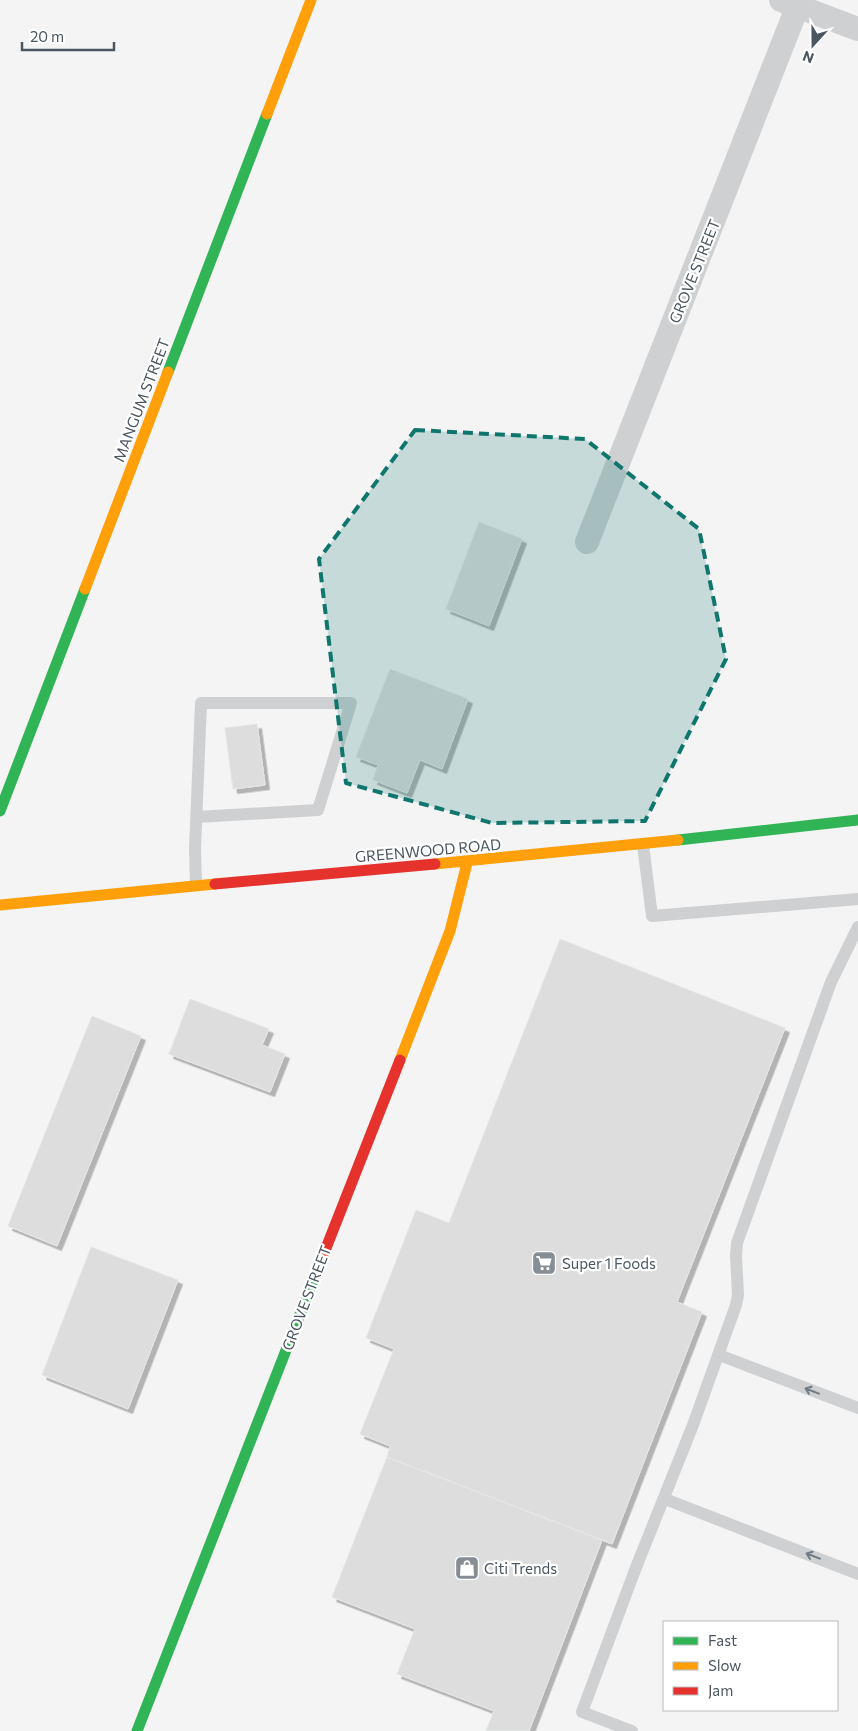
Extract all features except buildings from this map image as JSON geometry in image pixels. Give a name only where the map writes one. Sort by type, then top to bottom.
[{"type":"street","name":"MANGUM STREET","points":[[0,811],[311,0]]},
{"type":"street","points":[[793,2],[858,29]]},
{"type":"street","name":"GROVE STREET","points":[[587,542],[793,2]]},
{"type":"street","name":"GREENWOOD ROAD","points":[[0,905],[196,885],[467,863],[858,820]]},
{"type":"street","name":"GROVE STREET","points":[[137,1731],[450,931],[467,863]]},
{"type":"lane","points":[[196,885],[195,849],[201,703],[351,703],[318,810],[197,817]]},
{"type":"lane","points":[[643,845],[652,916],[858,900]]},
{"type":"lane","points":[[632,1731],[582,1712],[719,1355],[738,1295],[737,1243],[831,982],[858,927]]},
{"type":"lane","points":[[719,1355],[858,1408]]},
{"type":"lane","points":[[664,1499],[858,1574]]},
{"type":"highlighted area","points":[[415,430],[585,439],[699,529],[726,659],[645,821],[492,823],[346,783],[319,559]]},
{"type":"traffic: fast","points":[[168,372],[267,114]]},
{"type":"traffic: fast","points":[[0,811],[85,589]]},
{"type":"traffic: fast","points":[[678,840],[858,820]]},
{"type":"traffic: fast","points":[[137,1731],[317,1271]]},
{"type":"traffic: slow","points":[[267,114],[311,0]]},
{"type":"traffic: slow","points":[[85,589],[168,372]]},
{"type":"traffic: slow","points":[[435,864],[678,840]]},
{"type":"traffic: slow","points":[[400,1060],[450,931],[467,863]]},
{"type":"traffic: slow","points":[[0,905],[215,884]]},
{"type":"traffic: jam","points":[[215,884],[435,864]]},
{"type":"traffic: jam","points":[[317,1271],[400,1060]]},
{"type":"place","name":"Super 1 Foods","points":[[544,1263]]},
{"type":"place","name":"Citi Trends","points":[[467,1568]]}]
